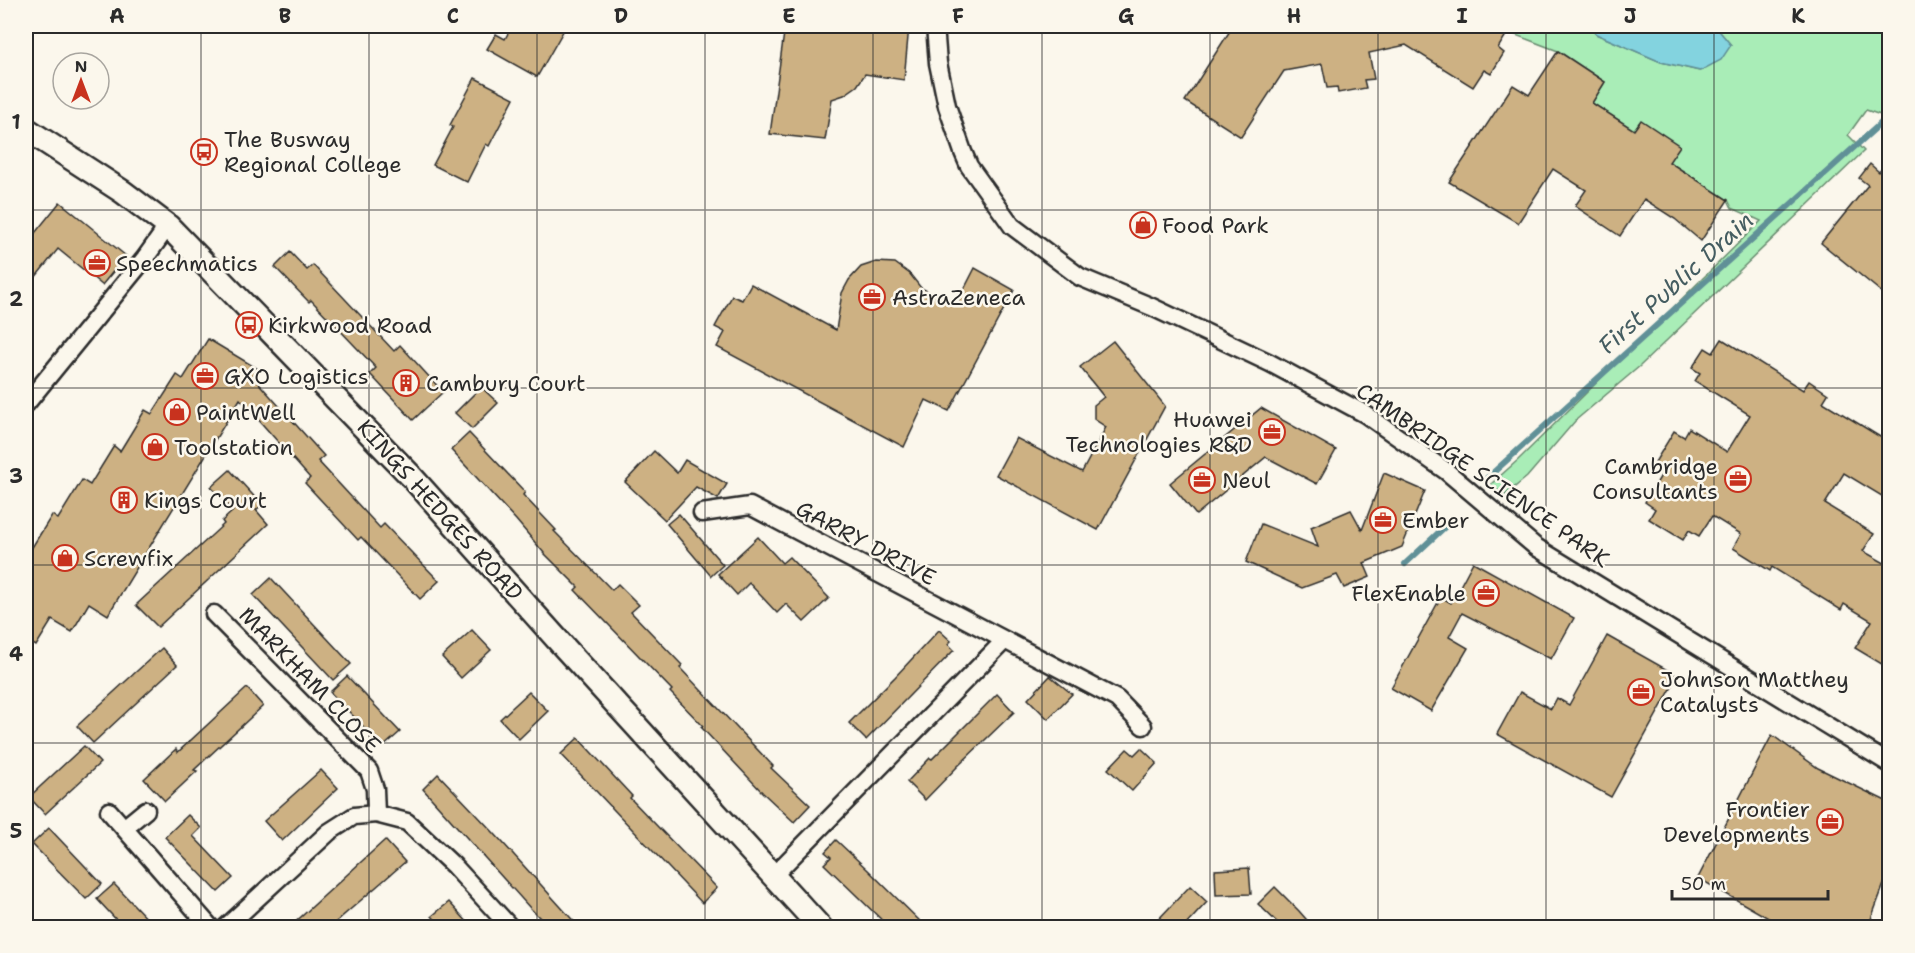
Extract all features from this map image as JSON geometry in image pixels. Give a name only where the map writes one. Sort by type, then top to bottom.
[{"type":"street","name":"CAMBRIDGE SCIENCE PARK","points":[[935,26],[938,63],[946,106],[963,152],[969,166],[1012,226],[1080,278],[1152,307],[1270,363],[1365,414],[1446,471],[1536,547],[1890,764]]},
{"type":"street","name":"KINGS HEDGES ROAD","points":[[26,129],[123,192],[168,226],[410,474],[820,927]]},
{"type":"street","points":[[26,404],[145,258],[168,226]]},
{"type":"street","name":"GARRY DRIVE","points":[[702,513],[750,506],[1117,699],[1143,726]]},
{"type":"street","name":"MARKHAM CLOSE","points":[[214,614],[369,771],[375,789],[376,814]]},
{"type":"street","points":[[772,876],[1004,641]]},
{"type":"street","points":[[124,828],[146,810]]},
{"type":"street","points":[[109,811],[211,927]]},
{"type":"street","points":[[225,927],[330,832],[354,816],[376,814],[407,822],[454,866],[511,927]]},
{"type":"green space","points":[[1499,26],[1588,26],[1596,34],[1661,62],[1699,71],[1731,45],[1715,26],[1889,26],[1889,118],[1866,110],[1848,135],[1864,151],[1640,366],[1576,420],[1527,477],[1505,495],[1490,485],[1761,221],[1732,208],[1728,200],[1669,162],[1679,146],[1641,121],[1634,130],[1592,103],[1605,82],[1558,51],[1508,32]]},
{"type":"water","points":[[1588,26],[1715,26],[1731,45],[1721,60],[1700,71],[1661,62],[1596,34]]},
{"type":"building","points":[[512,26],[566,26],[537,77],[487,49],[496,34],[505,39]]},
{"type":"building","points":[[785,26],[909,26],[904,80],[865,74],[857,86],[844,95],[832,99],[825,140],[770,134]]},
{"type":"building","points":[[1233,26],[1499,26],[1508,32],[1498,48],[1504,53],[1491,74],[1484,70],[1473,87],[1406,45],[1369,53],[1374,79],[1364,80],[1366,88],[1338,93],[1337,87],[1327,88],[1322,64],[1284,71],[1241,137],[1185,101]]},
{"type":"building","points":[[1558,51],[1605,82],[1592,103],[1634,130],[1641,120],[1680,146],[1669,162],[1728,200],[1701,241],[1675,219],[1644,199],[1620,236],[1575,206],[1586,190],[1553,169],[1518,223],[1449,182],[1513,85],[1529,95]]},
{"type":"building","points":[[475,78],[514,98],[489,146],[486,144],[467,182],[433,165],[453,127],[450,125]]},
{"type":"building","points":[[1890,159],[1890,299],[1821,243],[1868,185],[1859,178],[1870,164],[1879,172]]},
{"type":"building","points":[[60,202],[126,256],[102,285],[58,249],[26,289],[26,244]]},
{"type":"building","points":[[290,252],[307,270],[313,265],[394,351],[400,345],[443,392],[413,420],[370,374],[376,368],[311,300],[309,302],[275,267]]},
{"type":"building","points":[[876,262],[895,263],[910,274],[921,288],[956,305],[975,268],[1014,290],[949,411],[926,400],[904,447],[717,347],[725,332],[715,327],[732,296],[742,300],[751,284],[836,330],[842,293],[849,280],[861,267]]},
{"type":"building","name":"Kings Court","points":[[208,339],[258,369],[253,377],[324,456],[318,461],[380,528],[384,524],[439,581],[420,599],[361,537],[358,540],[305,483],[310,478],[240,399],[108,615],[89,603],[72,632],[52,620],[36,646],[26,640],[26,557],[52,515],[58,519],[82,480],[90,485],[114,446],[120,451],[145,410],[152,414],[177,375],[183,379]]},
{"type":"building","name":"Cambridge Consultants","points":[[1722,339],[1803,390],[1809,381],[1828,394],[1823,402],[1890,443],[1890,501],[1844,473],[1825,504],[1874,534],[1863,551],[1890,566],[1890,669],[1855,648],[1872,621],[1844,604],[1841,610],[1772,567],[1770,571],[1733,548],[1741,534],[1712,516],[1699,536],[1689,530],[1683,540],[1649,519],[1655,509],[1645,502],[1662,474],[1652,467],[1674,431],[1684,437],[1689,428],[1727,452],[1750,415],[1695,381],[1700,373],[1692,368],[1705,348],[1713,353]]},
{"type":"building","points":[[1113,341],[1165,406],[1098,530],[996,475],[1016,438],[1082,472],[1106,427],[1094,419],[1094,405],[1104,397],[1080,367]]},
{"type":"building","points":[[481,387],[498,403],[472,429],[455,413]]},
{"type":"building","points":[[1261,408],[1336,450],[1317,484],[1266,457],[1196,515],[1170,483]]},
{"type":"building","points":[[469,433],[525,492],[523,495],[556,530],[554,531],[612,590],[618,584],[639,605],[631,612],[682,665],[680,668],[773,766],[771,768],[810,805],[794,822],[763,793],[701,727],[703,726],[670,692],[672,690],[575,590],[578,587],[544,553],[451,450]]},
{"type":"building","points":[[654,451],[677,473],[685,460],[727,484],[718,499],[696,487],[665,520],[625,482]]},
{"type":"building","points":[[230,470],[262,505],[256,510],[268,524],[158,627],[136,605],[224,524],[222,521],[233,511],[211,487]]},
{"type":"building","points":[[1384,473],[1425,491],[1402,547],[1364,563],[1370,577],[1344,588],[1337,575],[1302,588],[1246,562],[1261,524],[1318,547],[1311,527],[1351,510],[1362,530]]},
{"type":"building","points":[[679,514],[723,565],[711,576],[667,524]]},
{"type":"building","points":[[758,537],[782,563],[789,557],[829,598],[804,622],[786,604],[777,613],[749,583],[737,595],[718,574]]},
{"type":"building","points":[[1473,562],[1574,618],[1551,659],[1462,613],[1449,637],[1468,648],[1431,711],[1391,688],[1441,597],[1451,603]]},
{"type":"building","points":[[271,578],[351,664],[333,680],[253,595]]},
{"type":"building","points":[[472,630],[491,650],[461,678],[442,657]]},
{"type":"building","points":[[939,630],[951,641],[948,644],[954,650],[866,740],[849,723]]},
{"type":"building","points":[[1607,636],[1678,676],[1611,797],[1497,734],[1520,692],[1551,709],[1557,698],[1569,705]]},
{"type":"building","points":[[162,648],[177,665],[93,743],[77,726]]},
{"type":"building","points":[[347,676],[400,732],[383,747],[330,692]]},
{"type":"building","points":[[1050,676],[1072,694],[1048,719],[1028,699]]},
{"type":"building","points":[[247,688],[263,706],[194,770],[197,771],[165,801],[144,779],[176,749],[178,752]]},
{"type":"building","points":[[529,692],[548,711],[519,739],[500,719]]},
{"type":"building","points":[[997,694],[1014,712],[925,800],[907,782]]},
{"type":"building","points":[[1772,735],[1818,768],[1890,803],[1890,868],[1868,927],[1784,927],[1698,878]]},
{"type":"building","points":[[578,738],[632,796],[630,798],[717,888],[702,903],[561,754]]},
{"type":"building","points":[[84,746],[100,763],[45,814],[29,797]]},
{"type":"building","points":[[1141,748],[1157,763],[1132,791],[1108,769],[1127,749],[1134,755]]},
{"type":"building","points":[[321,770],[338,788],[282,841],[264,821]]},
{"type":"building","points":[[438,774],[579,927],[549,927],[530,908],[423,789]]},
{"type":"building","points":[[188,815],[201,828],[193,836],[233,878],[218,892],[165,837]]},
{"type":"building","points":[[49,828],[102,884],[86,899],[32,844]]},
{"type":"building","points":[[385,840],[405,862],[330,927],[290,927]]},
{"type":"building","points":[[836,840],[926,927],[889,927],[824,864],[831,857],[825,852]]},
{"type":"building","points":[[1249,868],[1251,894],[1216,895],[1215,870]]},
{"type":"building","points":[[114,884],[155,927],[123,927],[97,899]]},
{"type":"building","points":[[1190,886],[1207,902],[1184,927],[1151,927]]},
{"type":"building","points":[[1275,887],[1313,927],[1282,927],[1258,904]]},
{"type":"building","points":[[449,902],[472,927],[442,927],[432,916]]},
{"type":"waterway","name":"First Public Drain","points":[[1486,479],[1890,115]]},
{"type":"waterway","points":[[1405,564],[1449,523]]},
{"type":"place","name":"The Busway Regional College","points":[[204,152]]},
{"type":"place","name":"Food Park","points":[[1143,225]]},
{"type":"place","name":"Speechmatics","points":[[97,263]]},
{"type":"place","name":"AstraZeneca","points":[[872,297]]},
{"type":"place","name":"Kirkwood Road","points":[[249,325]]},
{"type":"place","name":"GXO Logistics","points":[[205,376]]},
{"type":"place","name":"Cambury Court","points":[[406,383]]},
{"type":"place","name":"PaintWell","points":[[177,412]]},
{"type":"place","name":"Huawei Technologies R&D","points":[[1272,432]]},
{"type":"place","name":"Toolstation","points":[[155,447]]},
{"type":"place","name":"Cambridge Consultants","points":[[1738,479]]},
{"type":"place","name":"Neul","points":[[1202,480]]},
{"type":"place","name":"Kings Court","points":[[124,500]]},
{"type":"place","name":"Ember","points":[[1383,520]]},
{"type":"place","name":"Screwfix","points":[[65,558]]},
{"type":"place","name":"FlexEnable","points":[[1486,593]]},
{"type":"place","name":"Johnson Matthey Catalysts","points":[[1641,692]]},
{"type":"place","name":"Frontier Developments","points":[[1830,822]]}]
